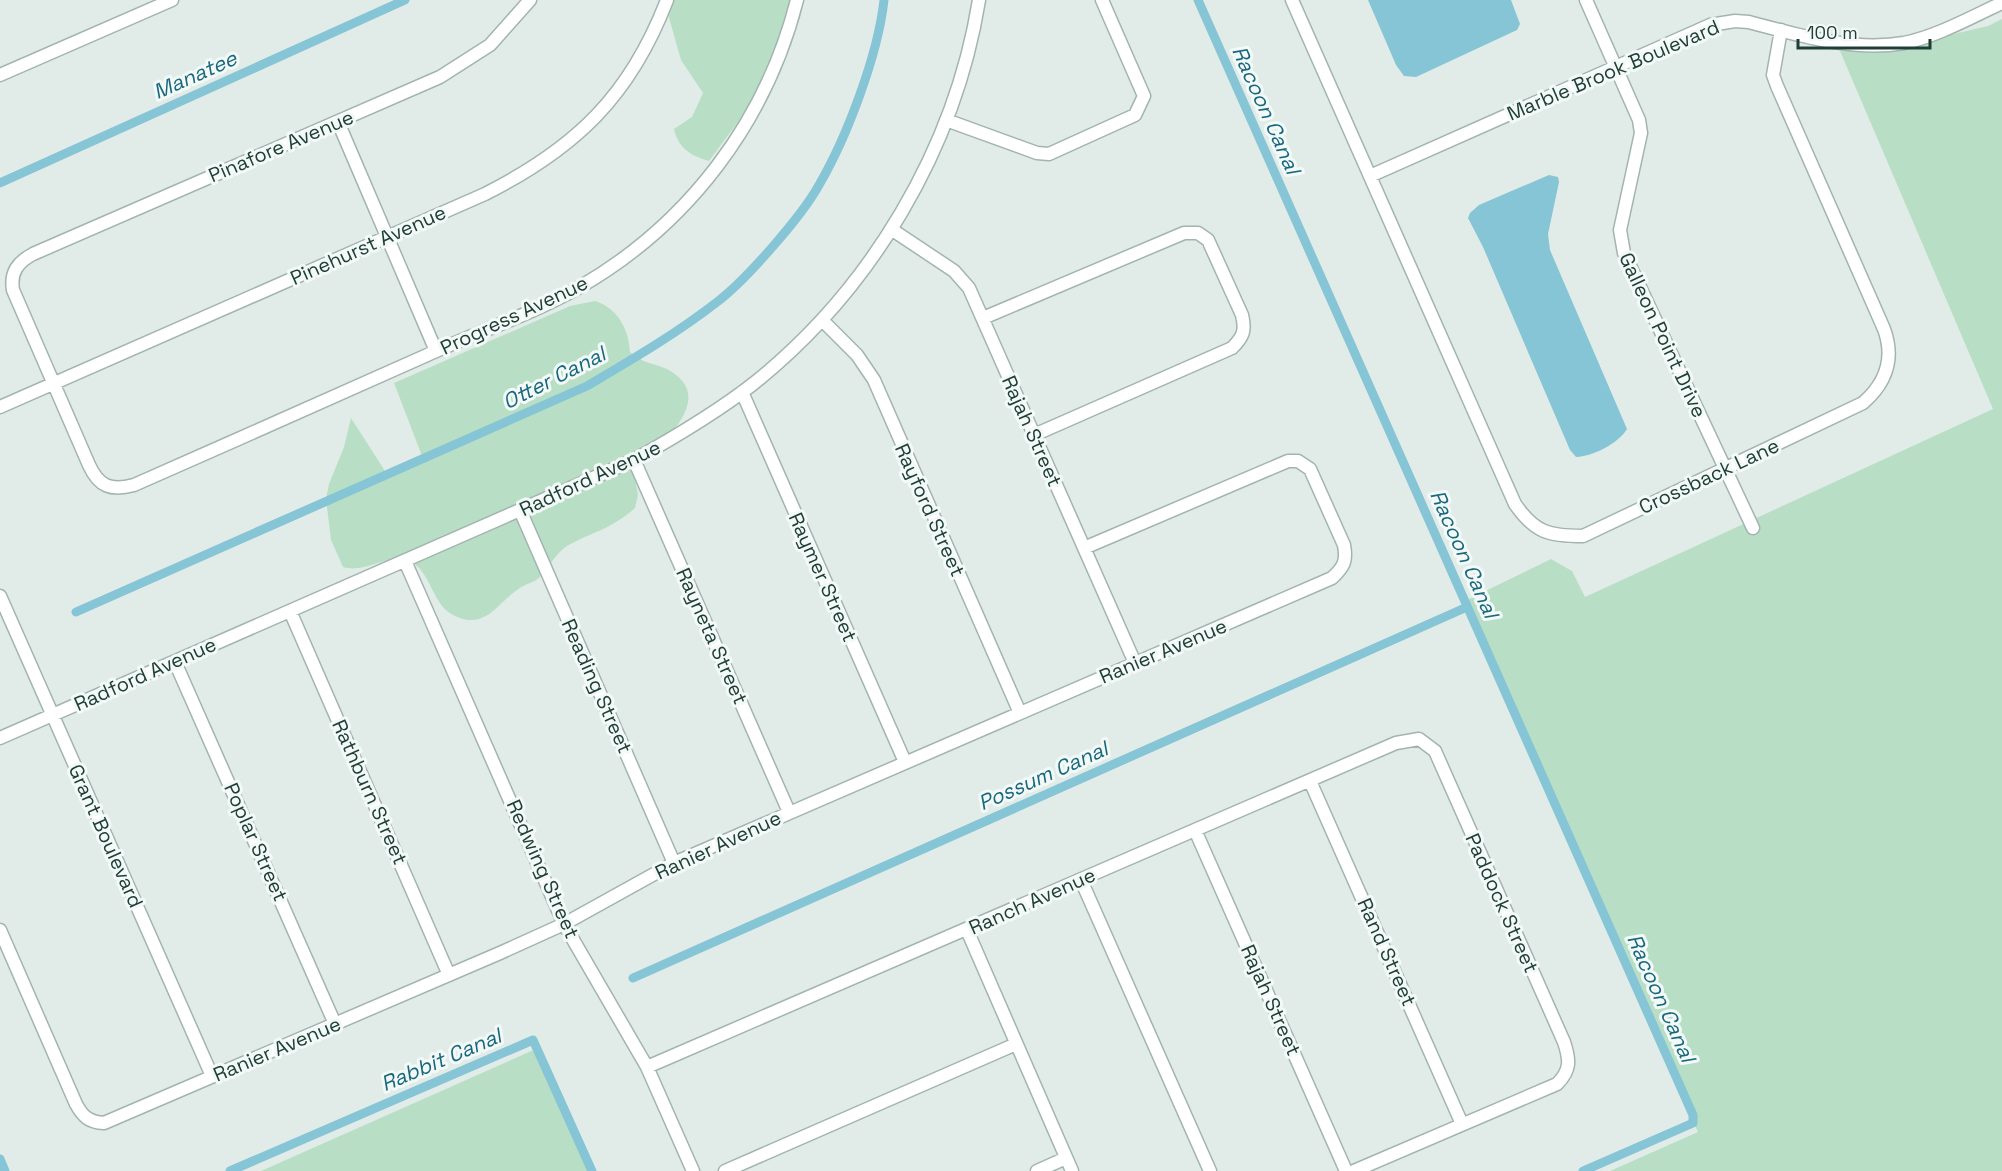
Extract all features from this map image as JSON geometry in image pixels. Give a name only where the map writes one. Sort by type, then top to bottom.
[{"type":"street","points":[[0,75],[172,0]]},
{"type":"street","name":"Pinafore Avenue","points":[[53,384],[13,290],[11,279],[15,268],[33,254],[338,122],[461,66],[504,31],[530,0]]},
{"type":"street","name":"Pinehurst Avenue","points":[[0,407],[515,179],[552,156],[600,112],[626,80],[648,43],[667,0]]},
{"type":"street","name":"Progress Avenue","points":[[53,384],[93,474],[99,482],[109,488],[134,485],[577,288],[632,254],[657,232],[712,174],[738,139],[776,67],[797,0]]},
{"type":"street","name":"Radford Avenue","points":[[0,738],[634,460],[680,435],[742,392],[822,320],[856,280],[891,229],[920,179],[946,120],[964,68],[979,0]]},
{"type":"street","points":[[946,120],[1037,153],[1049,154],[1136,115],[1144,96],[1102,0]]},
{"type":"street","name":"Crossback Lane","points":[[1292,0],[1510,493],[1525,518],[1560,537],[1583,536],[1863,403],[1877,391],[1885,376],[1890,360],[1890,345],[1773,75],[1781,30]]},
{"type":"street","name":"Galleon Point Drive","points":[[1586,0],[1639,120],[1641,133],[1620,230],[1624,253],[1753,528]]},
{"type":"street","name":"Marble Brook Boulevard","points":[[1370,176],[1722,22],[1749,22],[1840,42],[1895,44],[1938,32],[2002,3]]},
{"type":"street","points":[[338,122],[436,351]]},
{"type":"street","name":"Rajah Street","points":[[891,229],[962,279],[983,318],[1135,663]]},
{"type":"street","points":[[983,318],[1184,233],[1198,233],[1208,240],[1230,286],[1245,326],[1243,337],[1224,352],[1034,435]]},
{"type":"street","name":"Rayford Street","points":[[822,320],[857,355],[874,380],[1020,713]]},
{"type":"street","name":"Raymer Street","points":[[742,392],[905,762]]},
{"type":"street","name":"Rayneta Street","points":[[634,460],[789,812]]},
{"type":"street","name":"Ranier Avenue","points":[[0,930],[82,1115],[92,1122],[115,1120],[564,924],[674,863],[1332,578],[1344,567],[1347,557],[1344,544],[1315,478],[1310,469],[1298,461],[1279,464],[1084,548]]},
{"type":"street","name":"Reading Street","points":[[520,510],[674,863]]},
{"type":"street","name":"Redwing Street","points":[[405,561],[564,924],[647,1068],[693,1171]]},
{"type":"street","name":"Grant Boulevard","points":[[0,596],[212,1076]]},
{"type":"street","name":"Rathburn Street","points":[[290,611],[449,975]]},
{"type":"street","name":"Poplar Street","points":[[175,662],[335,1024]]},
{"type":"street","name":"Ranch Avenue","points":[[647,1068],[1396,743],[1419,739]]},
{"type":"street","name":"Paddock Street","points":[[1419,739],[1435,751],[1566,1048],[1570,1065],[1567,1074],[1557,1084],[1462,1124]]},
{"type":"street","name":"Rand Street","points":[[1311,781],[1462,1124]]},
{"type":"street","name":"Rajah Street","points":[[1195,830],[1346,1171]]},
{"type":"street","points":[[1081,880],[1210,1171]]},
{"type":"street","points":[[967,930],[1072,1171]]},
{"type":"street","points":[[725,1171],[1016,1044]]},
{"type":"street","points":[[1354,1171],[1462,1124]]},
{"type":"street","points":[[1037,1171],[1066,1158]]},
{"type":"green space","points":[[664,0],[796,0],[763,88],[709,161],[696,157],[686,150],[674,129],[692,117],[703,93],[681,60]]},
{"type":"green space","points":[[2002,19],[2002,1171],[1610,1171],[1698,1132],[1467,600],[1551,559],[1572,571],[1585,597],[1993,409],[1840,51],[1889,49],[1988,26]]},
{"type":"green space","points":[[595,301],[610,309],[621,321],[625,328],[630,352],[640,359],[672,372],[684,384],[688,397],[686,410],[678,424],[655,449],[633,467],[638,495],[635,508],[610,526],[567,546],[538,579],[520,588],[489,614],[474,620],[465,620],[447,611],[423,572],[409,561],[394,559],[361,568],[343,567],[331,540],[326,499],[329,484],[344,447],[351,418],[385,471],[422,456],[394,383],[570,306]]},
{"type":"green space","points":[[538,1048],[590,1171],[261,1171]]},
{"type":"water","points":[[1368,0],[1511,0],[1520,24],[1517,30],[1416,77],[1404,76],[1396,65]]},
{"type":"water","points":[[1549,175],[1558,177],[1559,182],[1548,234],[1550,250],[1627,429],[1612,444],[1597,452],[1576,457],[1570,450],[1483,247],[1468,218],[1479,205]]},
{"type":"waterway","name":"Manatee","points":[[0,183],[405,0]]},
{"type":"waterway","name":"Otter Canal","points":[[76,612],[587,386],[669,336],[717,302],[743,279],[772,247],[811,198],[830,166],[860,95],[881,22],[884,0]]},
{"type":"waterway","name":"Racoon Canal","points":[[1198,0],[1693,1115],[1693,1123],[1583,1171]]},
{"type":"waterway","name":"Possum Canal","points":[[633,978],[1467,607]]},
{"type":"waterway","name":"Rabbit Canal","points":[[230,1171],[533,1040],[592,1171]]},
{"type":"waterway","name":"Rabbit Canal","points":[[0,1159],[5,1171]]}]
